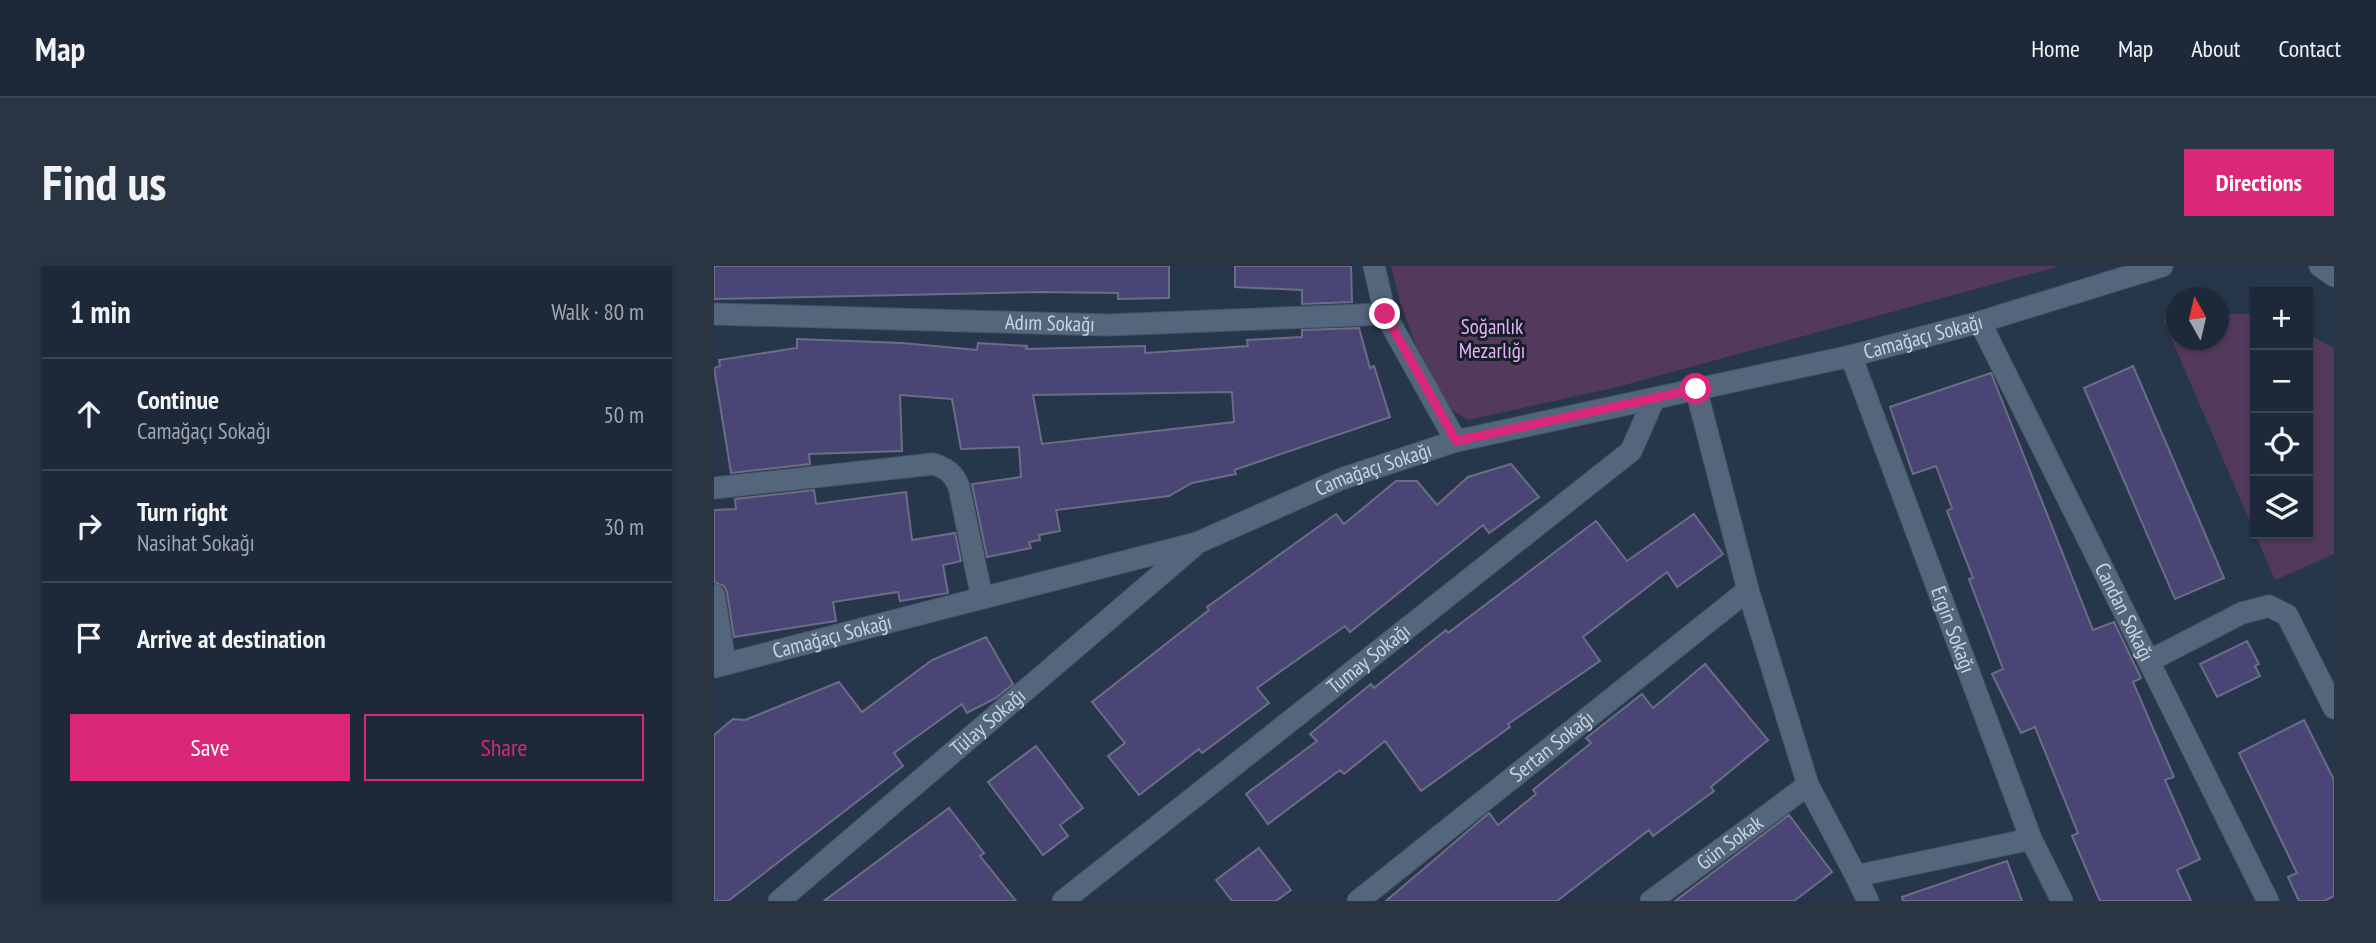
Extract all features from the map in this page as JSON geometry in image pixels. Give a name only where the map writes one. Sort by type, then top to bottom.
[{"type":"street","points":[[1374,266],[1385,314],[1456,441]]},
{"type":"street","name":"Camağaçı Sokağı","points":[[719,665],[1197,543],[1341,479],[1456,441],[1851,356],[1980,322],[2162,266]]},
{"type":"street","points":[[2320,266],[2334,276]]},
{"type":"street","name":"Adım Sokağı","points":[[714,314],[1108,325],[1385,314]]},
{"type":"street","name":"Candan Sokağı","points":[[1980,322],[2269,901]]},
{"type":"street","name":"Ergin Sokağı","points":[[1851,356],[2031,839],[2062,901]]},
{"type":"street","points":[[1696,389],[1748,590],[1808,785],[1868,901]]},
{"type":"street","name":"Tumay Sokağı","points":[[1063,901],[1631,452],[1654,399]]},
{"type":"street","points":[[714,488],[933,464],[942,466],[950,471],[959,487],[982,598]]},
{"type":"street","name":"Tülay Sokağı","points":[[779,901],[1197,543]]},
{"type":"street","name":"Sertan Sokağı","points":[[1358,901],[1748,590]]},
{"type":"street","points":[[714,595],[719,665]]},
{"type":"street","points":[[2149,661],[2242,613],[2269,606],[2287,615],[2334,708]]},
{"type":"street","name":"Gün Sokak","points":[[1651,901],[1808,785]]},
{"type":"street","points":[[1856,876],[2031,839]]},
{"type":"green space","name":"Soğanlık Mezarlığı","points":[[1391,266],[2060,266],[1617,387],[1468,420],[1436,400],[1400,302]]},
{"type":"green space","points":[[2250,313],[2250,521],[2176,350],[2229,350],[2229,314]]},
{"type":"green space","points":[[2313,337],[2334,348],[2334,554],[2275,580],[2257,539],[2313,539]]},
{"type":"building","points":[[714,266],[1169,266],[1169,298],[1118,299],[1118,293],[1040,292],[714,299]]},
{"type":"building","points":[[1235,266],[1351,266],[1352,302],[1302,304],[1302,290],[1235,287]]},
{"type":"building","points":[[1359,328],[1370,368],[1374,366],[1390,417],[1234,470],[1236,474],[1192,483],[1169,496],[1056,510],[1060,531],[1039,535],[1040,540],[1029,542],[1031,548],[987,557],[972,484],[1021,477],[1019,447],[961,449],[952,399],[900,395],[902,451],[809,454],[810,464],[731,473],[714,368],[720,366],[719,360],[797,348],[797,339],[902,343],[977,350],[978,343],[1027,346],[1026,349],[1145,346],[1145,353],[1248,346],[1247,340],[1302,337],[1302,330]],"holes":[[[1232,392],[1234,422],[1042,444],[1033,395]]]},
{"type":"building","points":[[2133,366],[2224,578],[2175,599],[2084,388]]},
{"type":"building","points":[[1991,373],[2093,630],[2114,622],[2141,678],[2133,682],[2174,777],[2165,780],[2200,859],[2177,870],[2191,901],[2100,901],[2072,836],[2078,833],[2035,727],[2021,733],[1992,674],[2003,669],[1969,579],[1973,578],[1947,511],[1952,508],[1936,466],[1913,474],[1890,407]]},
{"type":"building","points":[[1511,464],[1539,497],[1489,533],[1483,525],[1350,632],[1345,626],[1257,688],[1269,703],[1202,753],[1199,749],[1139,795],[1108,756],[1125,743],[1092,702],[1209,610],[1207,607],[1336,514],[1344,524],[1396,481],[1417,481],[1437,505],[1468,477]]},
{"type":"building","points":[[814,490],[816,504],[906,492],[912,540],[955,533],[961,561],[943,565],[948,593],[900,601],[898,592],[833,602],[836,621],[734,637],[727,592],[724,586],[714,582],[714,510],[736,509],[735,499]]},
{"type":"building","points":[[1694,514],[1723,554],[1677,587],[1667,572],[1583,637],[1600,661],[1508,724],[1510,727],[1421,791],[1385,741],[1344,774],[1340,770],[1268,824],[1246,794],[1317,741],[1310,734],[1371,684],[1374,688],[1446,630],[1448,633],[1596,521],[1627,561]]},
{"type":"building","points":[[986,637],[1013,684],[996,698],[967,713],[962,704],[894,753],[903,766],[728,901],[714,901],[714,735],[733,719],[745,720],[839,682],[862,712],[932,660]]},
{"type":"building","points":[[2247,641],[2259,664],[2255,666],[2260,676],[2217,697],[2200,664]]},
{"type":"building","points":[[1705,664],[1768,740],[1711,787],[1714,791],[1653,836],[1649,830],[1557,901],[1386,901],[1489,813],[1498,825],[1536,794],[1533,790],[1591,743],[1586,738],[1642,694],[1653,708]]},
{"type":"building","points":[[2304,720],[2334,780],[2334,896],[2324,901],[2299,901],[2288,877],[2297,873],[2239,753]]},
{"type":"building","points":[[1036,746],[1083,808],[1060,825],[1068,836],[1043,855],[988,782]]},
{"type":"building","points":[[949,808],[984,853],[980,856],[1016,901],[824,901]]},
{"type":"building","points":[[1789,815],[1832,872],[1794,901],[1675,901]]},
{"type":"building","points":[[1259,848],[1291,890],[1276,901],[1232,901],[1216,880]]},
{"type":"building","points":[[2007,861],[2022,901],[1903,901],[1902,897]]},
{"type":"route","points":[[1385,314],[1456,441],[1696,389]]}]
